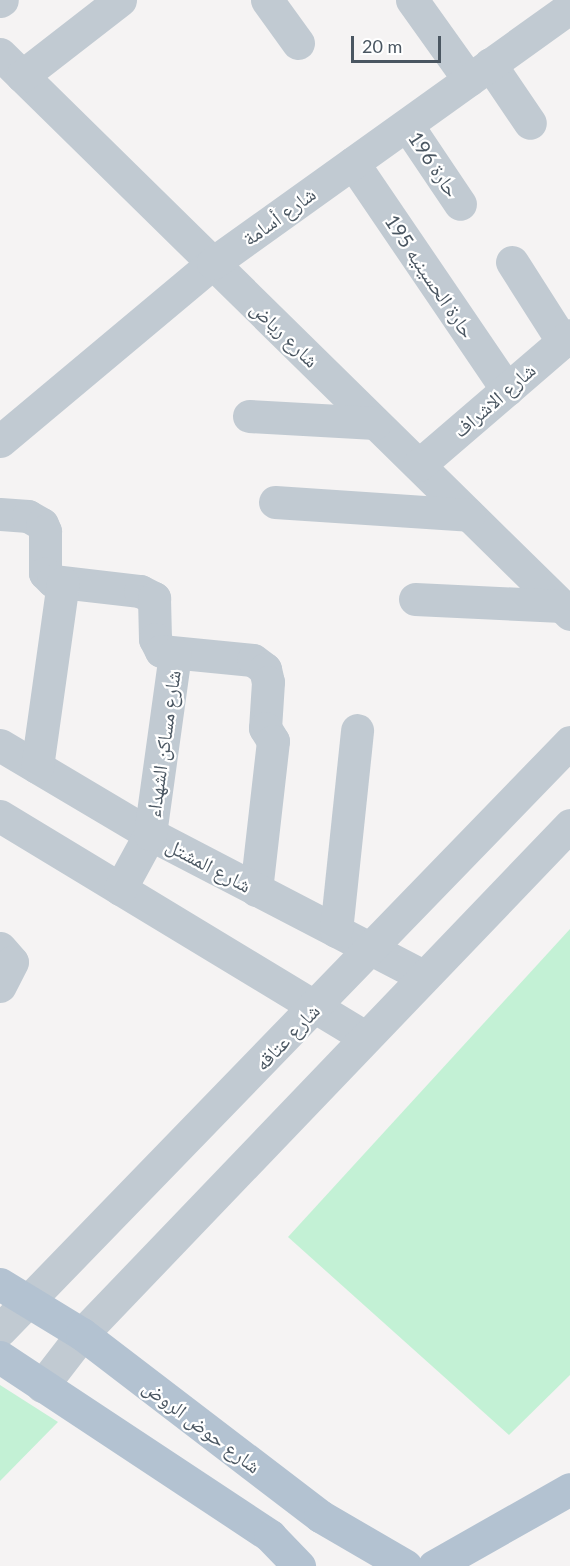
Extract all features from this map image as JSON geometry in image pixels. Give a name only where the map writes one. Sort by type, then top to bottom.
[{"type":"main road","name":"شارع حوض الروض","points":[[0,1284],[82,1334],[320,1516],[406,1566]]},
{"type":"main road","points":[[5,1368],[42,1386],[270,1536],[299,1566]]},
{"type":"main road","points":[[434,1566],[570,1489]]},
{"type":"street","points":[[11,65],[120,0]]},
{"type":"street","points":[[267,0],[298,43]]},
{"type":"street","points":[[412,0],[530,123]]},
{"type":"street","name":"شارع أسامة","points":[[0,441],[213,263],[570,7]]},
{"type":"street","name":"شارع رياض","points":[[11,65],[566,610]]},
{"type":"street","name":"حارة 196","points":[[406,124],[460,204]]},
{"type":"street","name":"حارة الحسينيه 195","points":[[353,163],[507,390]]},
{"type":"street","points":[[512,262],[566,339]]},
{"type":"street","name":"شارع الاشراف","points":[[419,465],[566,339]]},
{"type":"street","points":[[249,416],[375,423]]},
{"type":"street","points":[[276,502],[469,515]]},
{"type":"street","points":[[0,514],[28,516],[42,524],[45,573],[53,581],[148,592],[157,605],[157,646],[175,654],[253,660],[268,675],[265,728],[273,741],[256,890]]},
{"type":"street","points":[[37,767],[63,583]]},
{"type":"street","points":[[415,599],[566,610]]},
{"type":"street","name":"شارع مساكن الشهداء","points":[[150,834],[175,654]]},
{"type":"street","points":[[336,931],[357,730]]},
{"type":"street","name":"شارع عتاقه","points":[[0,1330],[316,1008],[570,742]]},
{"type":"street","name":"شارع المشتل","points":[[0,745],[150,834],[423,976]]},
{"type":"street","points":[[0,816],[365,1037]]},
{"type":"street","points":[[42,1386],[82,1334],[570,825]]},
{"type":"street","points":[[120,889],[150,834]]},
{"type":"street","points":[[0,948],[12,962],[0,986]]},
{"type":"green space","points":[[570,929],[570,1375],[509,1435],[288,1237]]},
{"type":"green space","points":[[0,1385],[58,1422],[0,1481]]}]
